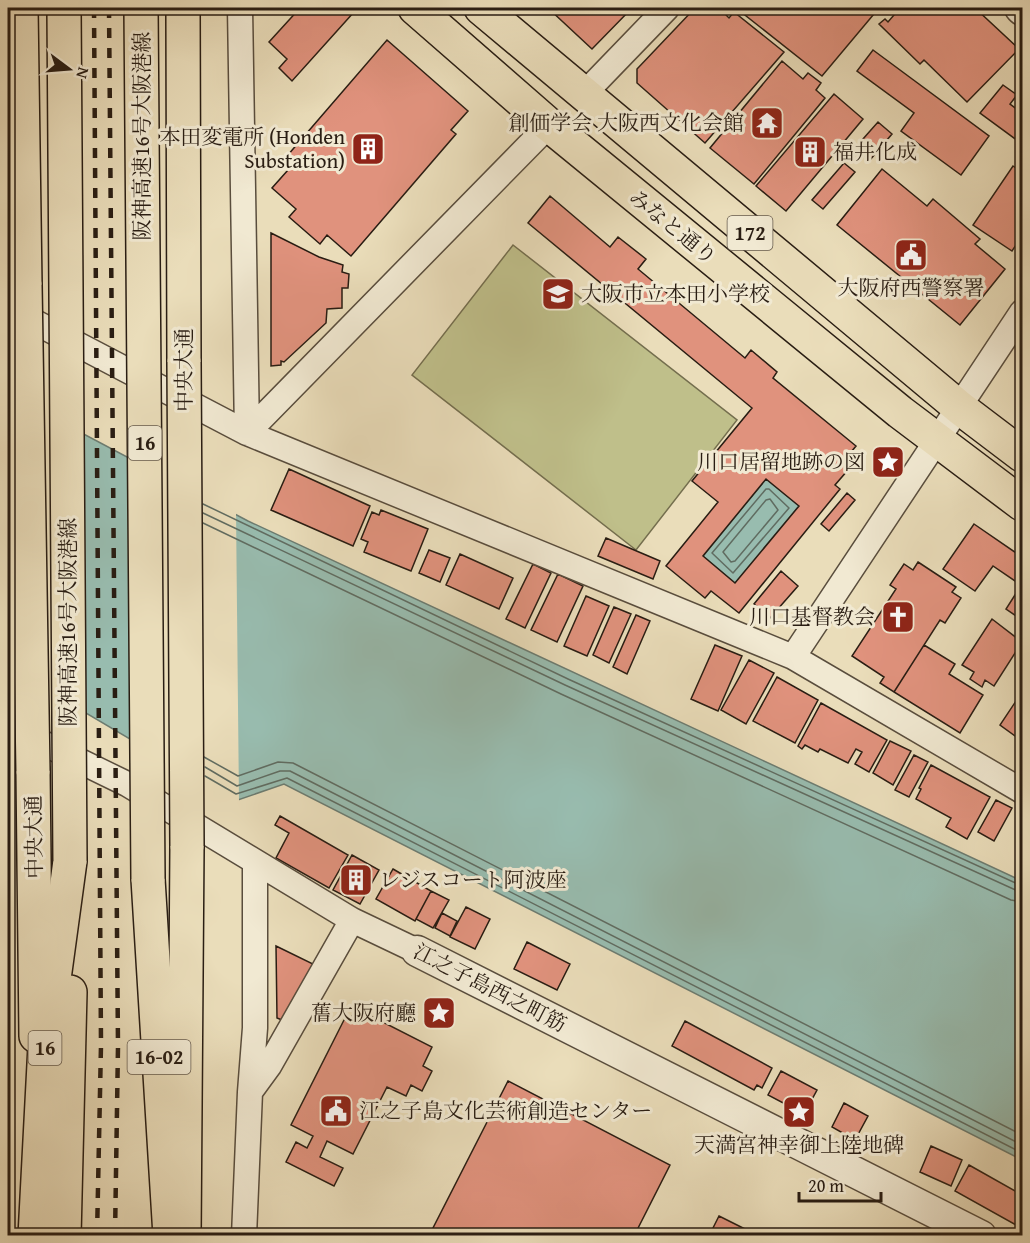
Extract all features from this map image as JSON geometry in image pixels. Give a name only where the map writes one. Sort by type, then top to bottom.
[{"type":"main road","name":"中央大通","points":[[21,8],[16,297],[33,771],[37,1048],[34,1236]]},
{"type":"main road","name":"阪神高速16号大阪港線","points":[[64,8],[70,861],[69,1044],[64,1236]]},
{"type":"main road","name":"阪神高速16号大阪港線","points":[[141,8],[149,1236]]},
{"type":"main road","name":"中央大通","points":[[183,8],[187,846],[184,1236]]},
{"type":"main road","name":"みなと通り","points":[[415,8],[549,125],[900,412],[1023,504]]},
{"type":"main road","name":"みなと通り","points":[[481,8],[960,408],[1023,455]]},
{"type":"main road","name":"16","points":[[34,1236],[45,1045],[70,861]]},
{"type":"main road","name":"16-02","points":[[148,879],[170,1236]]},
{"type":"street","points":[[240,8],[247,433]]},
{"type":"street","points":[[583,95],[667,8]]},
{"type":"street","points":[[247,433],[549,125]]},
{"type":"street","points":[[16,297],[247,433],[793,657],[1023,791]]},
{"type":"street","points":[[793,657],[1023,312]]},
{"type":"street","name":"江之子島西之町筋","points":[[8,726],[127,784],[352,920],[981,1236]]},
{"type":"street","points":[[244,1236],[255,1028],[255,862]]},
{"type":"street","points":[[250,1092],[269,1066],[352,920]]},
{"type":"green space","points":[[513,245],[737,420],[636,550],[412,375]]},
{"type":"water","points":[[8,394],[248,521],[1022,881],[1022,1160],[284,784],[235,801],[8,667]]},
{"type":"water","points":[[766,479],[799,506],[735,583],[703,556]]},
{"type":"pier","points":[[8,391],[55,416],[55,698],[8,671]]},
{"type":"pier","points":[[150,466],[236,511],[239,803],[235,804],[156,758]]},
{"type":"building","points":[[300,8],[350,8],[354,12],[292,81],[279,68],[287,59],[269,42]]},
{"type":"building","points":[[548,8],[632,8],[592,49]]},
{"type":"building","points":[[695,8],[719,8],[729,18],[734,12],[784,52],[705,143],[637,83],[637,69]]},
{"type":"building","points":[[736,8],[879,8],[822,76]]},
{"type":"building","points":[[900,8],[975,8],[1019,49],[967,102],[924,60],[920,64],[879,24],[885,19],[888,22]]},
{"type":"building","name":"本田変電所 (Honden Substation)","points":[[387,40],[468,111],[451,130],[456,134],[351,256],[327,235],[320,244],[289,217],[296,209],[272,188],[288,170],[281,163]]},
{"type":"building","points":[[873,50],[989,136],[961,175],[901,131],[914,113],[857,71]]},
{"type":"building","name":"創価学会 大阪西文化会館","points":[[782,61],[803,79],[808,73],[821,83],[816,90],[825,98],[754,184],[710,148]]},
{"type":"building","points":[[1022,83],[1022,95],[1016,89]]},
{"type":"building","points":[[1003,85],[1017,95],[1010,104],[1022,113],[1022,144],[980,113]]},
{"type":"building","name":"福井化成","points":[[834,94],[863,119],[786,211],[756,186]]},
{"type":"building","points":[[878,122],[892,134],[870,160],[855,148]]},
{"type":"building","points":[[844,163],[855,172],[823,209],[812,200]]},
{"type":"building","points":[[1013,166],[1022,172],[1022,236],[1012,251],[973,225]]},
{"type":"building","points":[[882,169],[927,206],[933,199],[980,239],[975,244],[1005,269],[960,325],[837,225]]},
{"type":"building","points":[[550,196],[610,247],[618,237],[646,259],[638,269],[745,358],[751,350],[777,372],[773,378],[856,446],[847,457],[854,463],[835,485],[840,489],[739,613],[711,591],[705,598],[666,566],[718,502],[692,481],[752,408],[528,223]],"holes":[[[766,479],[799,506],[735,583],[703,556]]]},
{"type":"building","points":[[271,233],[319,257],[343,265],[342,272],[349,274],[348,288],[342,288],[342,308],[327,309],[326,323],[284,362],[281,361],[281,365],[271,366]]},
{"type":"building","points":[[289,469],[370,506],[353,546],[271,510]]},
{"type":"building","points":[[847,493],[855,500],[829,531],[821,524]]},
{"type":"building","points":[[381,510],[428,529],[411,571],[364,552],[368,542],[361,539],[372,512],[379,515]]},
{"type":"building","points":[[974,524],[1022,557],[1022,577],[1018,583],[993,566],[975,591],[943,569]]},
{"type":"building","points":[[606,538],[660,561],[653,579],[598,556]]},
{"type":"building","points":[[429,550],[450,558],[440,582],[419,573]]},
{"type":"building","points":[[460,554],[513,578],[499,609],[446,585]]},
{"type":"building","points":[[918,562],[956,587],[952,592],[961,598],[945,623],[940,620],[894,692],[880,683],[884,677],[852,656],[896,589],[890,585],[904,564],[913,570]]},
{"type":"building","points":[[533,564],[551,573],[525,628],[506,619]]},
{"type":"building","points":[[781,571],[798,586],[770,618],[754,604]]},
{"type":"building","points":[[558,574],[583,586],[557,642],[531,630]]},
{"type":"building","points":[[1022,584],[1022,620],[1006,609]]},
{"type":"building","points":[[586,596],[609,606],[587,656],[564,646]]},
{"type":"building","points":[[614,607],[631,614],[609,663],[593,655]]},
{"type":"building","points":[[636,615],[650,621],[627,674],[613,667]]},
{"type":"building","points":[[992,619],[1022,642],[994,686],[985,680],[982,687],[970,679],[974,672],[962,665]]},
{"type":"building","points":[[715,645],[742,656],[718,711],[691,699]]},
{"type":"building","points":[[924,645],[955,664],[949,674],[983,695],[960,733],[894,692]]},
{"type":"building","points":[[749,660],[774,673],[746,724],[721,710]]},
{"type":"building","points":[[777,677],[818,700],[795,743],[753,721]]},
{"type":"building","points":[[1022,692],[1022,741],[1000,725]]},
{"type":"building","points":[[821,703],[887,740],[869,772],[855,764],[862,752],[856,749],[848,763],[820,749],[818,752],[805,745],[802,749],[798,746]]},
{"type":"building","points":[[890,741],[911,751],[893,785],[873,773]]},
{"type":"building","points":[[914,755],[928,762],[909,797],[895,790]]},
{"type":"building","points":[[931,765],[990,797],[967,839],[946,827],[951,818],[916,799]]},
{"type":"building","points":[[996,800],[1012,808],[994,841],[978,832]]},
{"type":"building","points":[[280,816],[348,855],[329,888],[276,858],[289,833],[275,825]]},
{"type":"building","name":"レジスコート阿波座","points":[[352,855],[379,870],[360,904],[333,890]]},
{"type":"building","points":[[393,869],[431,891],[415,921],[376,899]]},
{"type":"building","points":[[431,891],[449,900],[433,928],[416,919]]},
{"type":"building","points":[[466,907],[490,919],[475,949],[450,937]]},
{"type":"building","points":[[442,913],[457,921],[450,936],[435,928]]},
{"type":"building","points":[[527,942],[570,964],[557,990],[514,969]]},
{"type":"building","points":[[276,946],[313,964],[282,1020],[277,1018]]},
{"type":"building","name":"江之子島文化芸術創造センター","points":[[357,1014],[371,1016],[432,1047],[423,1066],[432,1071],[422,1091],[411,1085],[406,1096],[387,1087],[353,1154],[327,1141],[320,1157],[343,1168],[334,1186],[286,1162],[296,1142],[307,1148],[313,1136],[291,1125],[344,1020]]},
{"type":"building","points":[[685,1021],[772,1068],[762,1088],[757,1085],[754,1090],[672,1046]]},
{"type":"building","points":[[781,1071],[817,1090],[804,1114],[768,1095]]},
{"type":"building","points":[[508,1081],[670,1165],[634,1236],[448,1236],[433,1228]]},
{"type":"building","points":[[844,1103],[868,1116],[855,1140],[832,1127]]},
{"type":"building","points":[[931,1146],[962,1160],[951,1186],[920,1172]]},
{"type":"building","points":[[969,1165],[1022,1195],[1022,1225],[1016,1225],[955,1191]]},
{"type":"building","points":[[719,1216],[759,1236],[709,1236]]},
{"type":"railway","points":[[94,8],[101,1045],[97,1236]]},
{"type":"railway","points":[[109,8],[118,1046],[115,1236]]},
{"type":"place","name":"創価学会 大阪西文化会館","points":[[767,123]]},
{"type":"place","name":"本田変電所 (Honden Substation)","points":[[368,149]]},
{"type":"place","name":"福井化成","points":[[810,152]]},
{"type":"place","name":"大阪府西警察署","points":[[911,255]]},
{"type":"place","name":"大阪市立本田小学校","points":[[558,294]]},
{"type":"place","name":"川口居留地跡の図","points":[[888,462]]},
{"type":"place","name":"川口基督教会","points":[[898,617]]},
{"type":"place","name":"レジスコート阿波座","points":[[356,880]]},
{"type":"place","name":"𦾔大阪府廳","points":[[439,1013]]},
{"type":"place","name":"江之子島文化芸術創造センター","points":[[336,1111]]},
{"type":"place","name":"天満宮神幸御上陸地碑","points":[[799,1112]]}]
